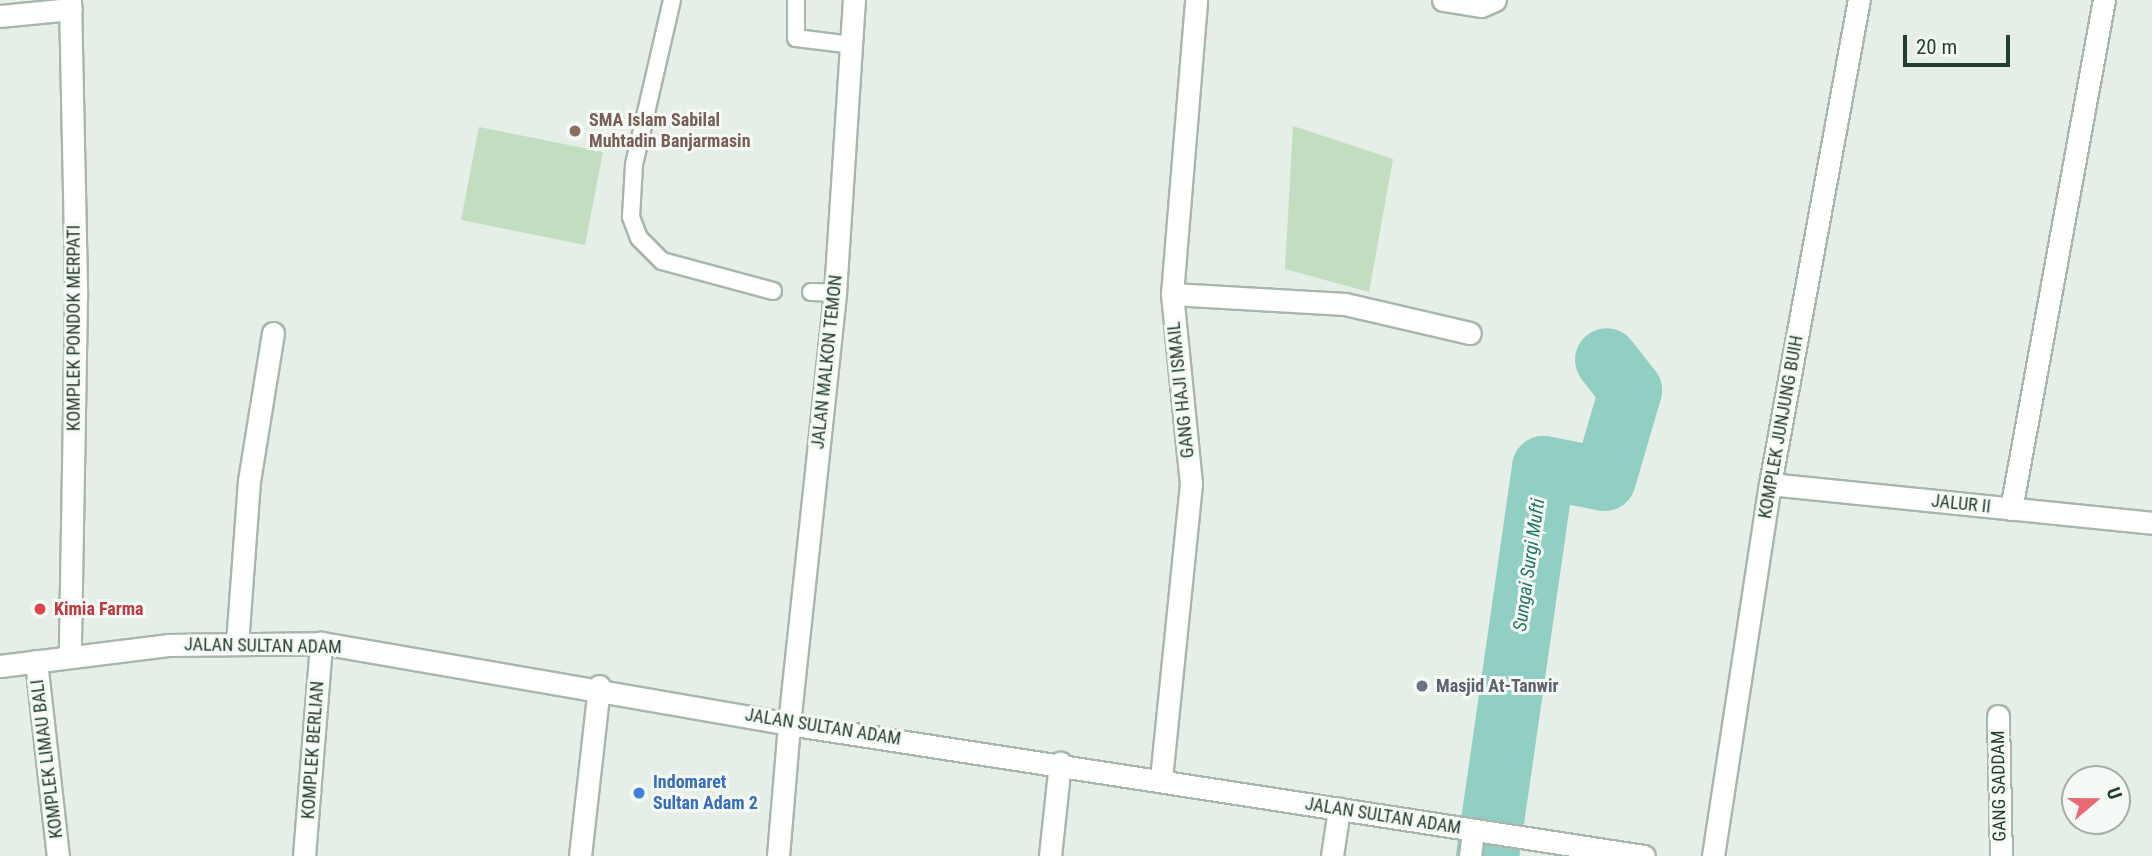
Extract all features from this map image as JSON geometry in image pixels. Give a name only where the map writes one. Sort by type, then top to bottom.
[{"type":"street","name":"JALAN MALKON TEMON","points":[[778,856],[789,724],[835,293],[854,0]]},
{"type":"street","name":"GANG HAJI ISMAIL","points":[[1161,779],[1191,484],[1172,294],[1196,0]]},
{"type":"street","points":[[1443,0],[1481,6],[1495,0]]},
{"type":"street","name":"KOMPLEK JUNJUNG BUIH","points":[[1713,856],[1770,484],[1859,0]]},
{"type":"street","points":[[2011,509],[2104,0]]},
{"type":"street","points":[[0,16],[70,4]]},
{"type":"street","name":"KOMPLEK PONDOK MERPATI","points":[[70,4],[76,298],[70,657]]},
{"type":"street","points":[[1172,294],[1345,304],[1470,333]]},
{"type":"street","points":[[237,644],[249,481],[274,333]]},
{"type":"street","name":"JALUR II","points":[[1770,484],[2152,523]]},
{"type":"street","name":"JALAN SULTAN ADAM","points":[[0,666],[70,657],[237,644],[321,643],[599,686],[789,724],[1060,762],[1644,856]]},
{"type":"street","name":"KOMPLEK BERLIAN","points":[[304,856],[321,643]]},
{"type":"street","name":"KOMPLEK LIMAU BALI","points":[[36,661],[58,856]]},
{"type":"street","points":[[580,856],[599,686]]},
{"type":"street","name":"GANG SADDAM","points":[[1998,716],[2001,856]]},
{"type":"street","points":[[1049,856],[1060,762]]},
{"type":"street","points":[[1332,856],[1339,809]]},
{"type":"street","points":[[1470,856],[1476,831]]},
{"type":"lane","points":[[672,0],[634,165],[631,216],[639,238],[662,261],[773,291]]},
{"type":"lane","points":[[796,0],[796,38],[852,45]]},
{"type":"lane","points":[[811,292],[835,293]]},
{"type":"green space","points":[[1293,126],[1393,159],[1369,292],[1285,269]]},
{"type":"green space","points":[[479,127],[603,152],[585,245],[461,220]]},
{"type":"waterway","name":"Sungai Surgi Mufti","points":[[1487,856],[1543,467],[1604,479],[1630,390],[1606,359]]},
{"type":"place","name":"SMA Islam Sabilal Muhtadin Banjarmasin","points":[[575,131]]},
{"type":"place","name":"Kimia Farma","points":[[40,609]]},
{"type":"place","name":"Masjid At-Tanwir","points":[[1422,686]]},
{"type":"place","name":"Indomaret Sultan Adam 2","points":[[639,793]]}]
